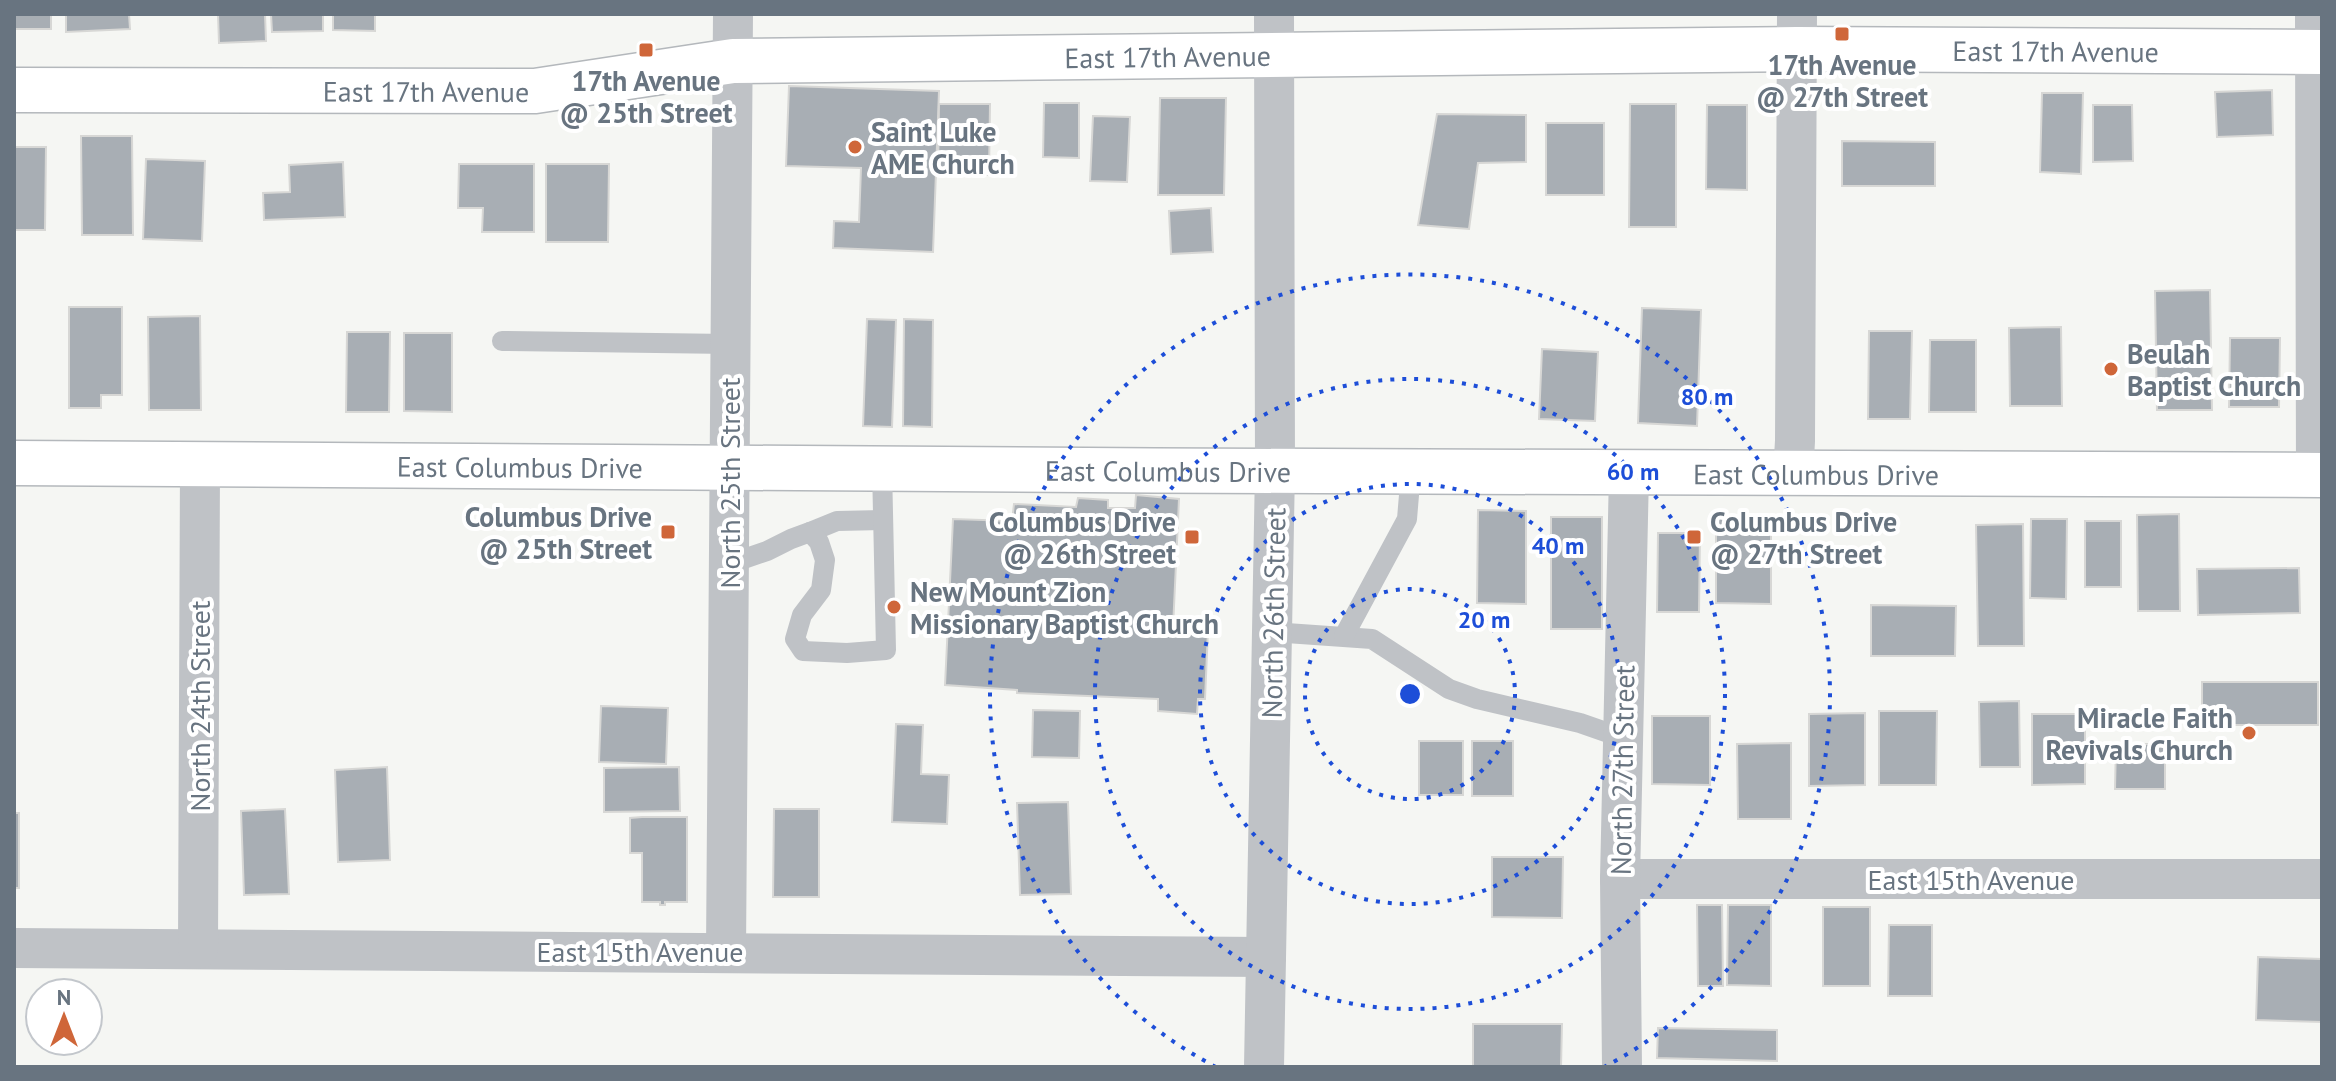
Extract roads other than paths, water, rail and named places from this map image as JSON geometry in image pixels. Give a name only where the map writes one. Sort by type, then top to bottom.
[{"type":"main road","name":"East 17th Avenue","points":[[14,90],[535,91],[733,61],[1274,35],[1797,32],[2317,39]]},
{"type":"main road","name":"East Columbus Drive","points":[[14,463],[1275,469],[1793,475],[2319,475]]},
{"type":"street","name":"North 25th Street","points":[[726,952],[733,14]]},
{"type":"street","points":[[1793,475],[1797,32]]},
{"type":"street","name":"North 26th Street","points":[[1264,1067],[1275,469],[1274,35]]},
{"type":"street","points":[[2317,39],[2319,475]]},
{"type":"street","name":"North 24th Street","points":[[198,949],[200,464]]},
{"type":"street","name":"North 27th Street","points":[[1622,1067],[1620,879],[1629,473]]},
{"type":"street","name":"East 15th Avenue","points":[[1620,879],[2322,879]]},
{"type":"street","name":"East 15th Avenue","points":[[14,948],[1266,957]]},
{"type":"lane","points":[[502,341],[730,344]]},
{"type":"lane","points":[[810,532],[819,542],[825,560],[821,590],[802,615],[795,639],[803,651],[847,653],[886,650],[882,467]]},
{"type":"lane","points":[[1344,636],[1407,519],[1411,471]]},
{"type":"lane","points":[[729,564],[837,521],[883,520]]},
{"type":"lane","points":[[1272,632],[1372,639],[1449,689],[1477,699],[1580,723],[1623,738]]},
{"type":"place","name":"17th Avenue @ 27th Street","points":[[1842,34]]},
{"type":"place","name":"17th Avenue @ 25th Street","points":[[646,50]]},
{"type":"place","name":"Saint Luke AME Church","points":[[855,147]]},
{"type":"place","name":"Beulah Baptist Church","points":[[2111,369]]},
{"type":"place","name":"Columbus Drive @ 25th Street","points":[[668,532]]},
{"type":"place","name":"Columbus Drive @ 26th Street","points":[[1192,537]]},
{"type":"place","name":"Columbus Drive @ 27th Street","points":[[1694,537]]},
{"type":"place","name":"New Mount Zion Missionary Baptist Church","points":[[894,607]]},
{"type":"place","name":"Miracle Faith Revivals Church","points":[[2249,733]]}]
